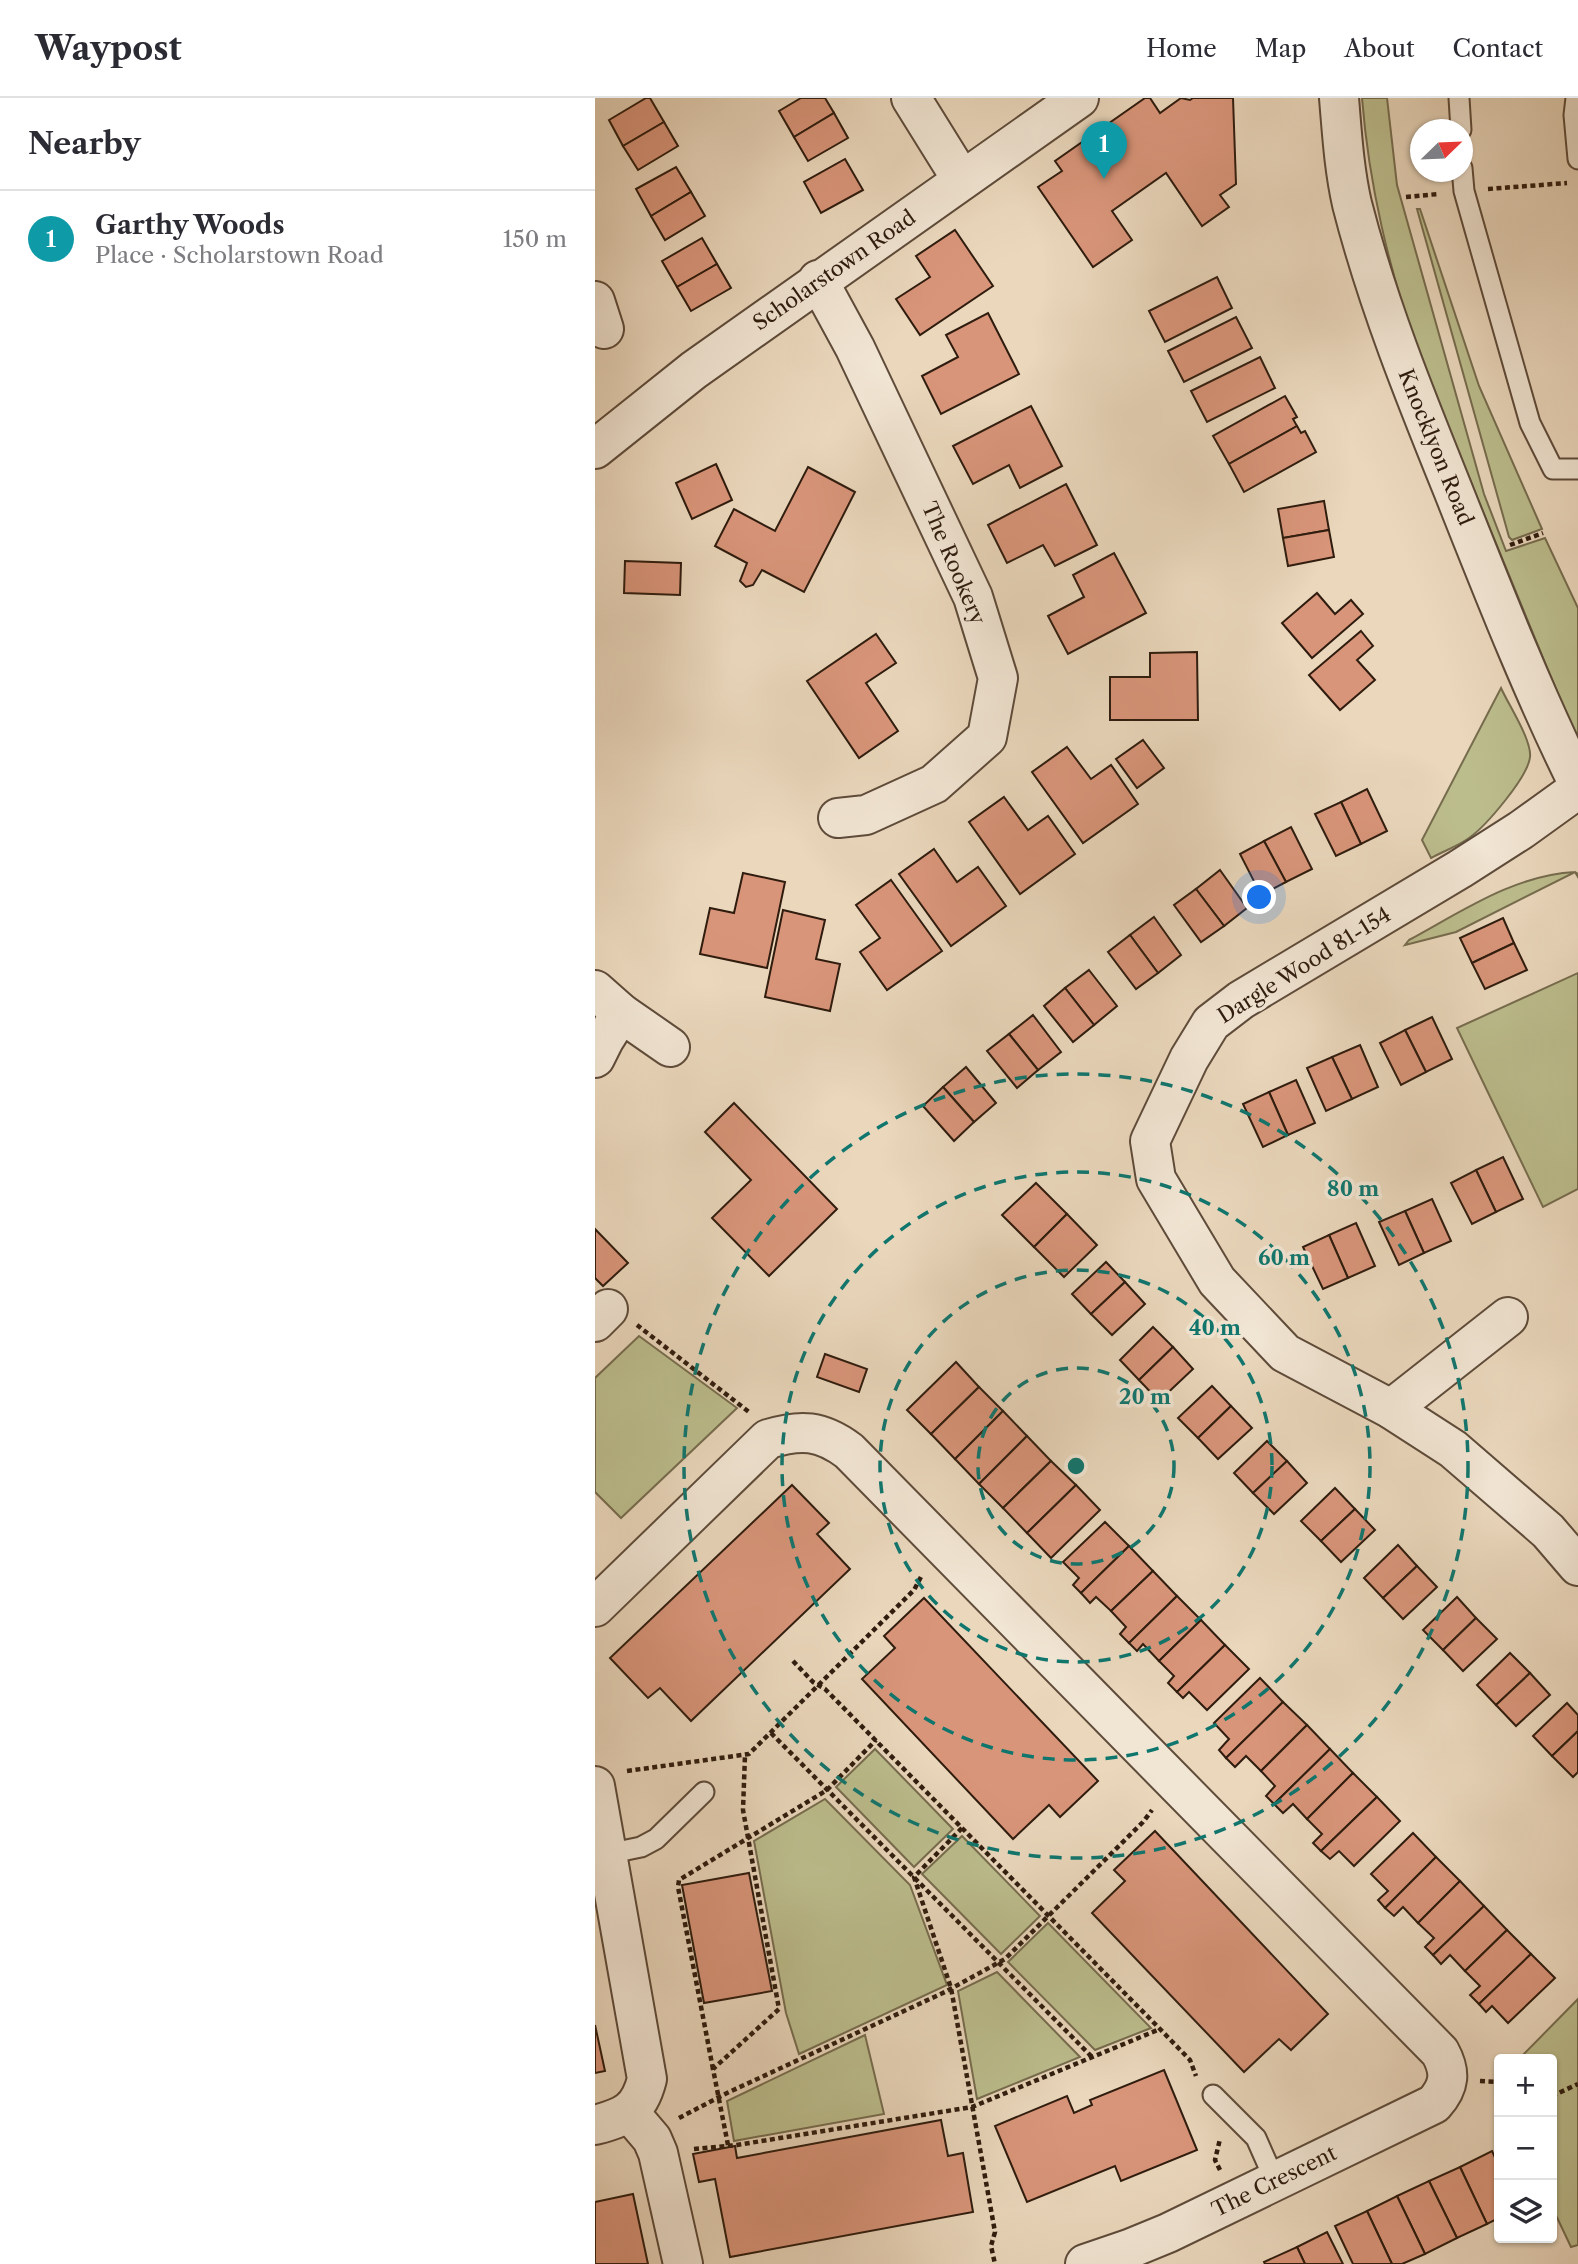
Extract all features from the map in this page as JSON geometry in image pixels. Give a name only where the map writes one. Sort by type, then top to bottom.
[{"type":"street","points":[[911,98],[962,180]]},
{"type":"street","name":"Scholarstown Road","points":[[595,449],[694,370],[1079,98]]},
{"type":"street","name":"Knocklyon Road","points":[[1339,98],[1352,202],[1391,330],[1478,552],[1578,783]]},
{"type":"street","name":"The Rookery","points":[[818,281],[855,348],[973,597],[998,678],[987,737],[934,784],[866,815],[838,818]]},
{"type":"street","name":"Dargle Wood 81-154","points":[[1578,789],[1511,837],[1241,1000],[1211,1023],[1189,1059],[1150,1141],[1156,1179],[1217,1281],[1285,1353],[1391,1409],[1453,1449],[1548,1531],[1578,1566]]},
{"type":"street","points":[[595,1058],[604,1040],[608,1002],[670,1047]]},
{"type":"street","points":[[1391,1409],[1508,1317]]},
{"type":"street","name":"The Crescent","points":[[598,1597],[768,1439],[788,1433],[812,1432],[835,1441],[849,1451],[1440,2052],[1447,2065],[1448,2080],[1444,2093],[1434,2104],[1168,2232],[1084,2264]]},
{"type":"street","points":[[609,1779],[607,1854],[647,2079],[642,2098],[612,2119],[652,2139],[658,2154],[683,2264]]},
{"type":"lane","points":[[1459,98],[1460,119]]},
{"type":"lane","points":[[1576,98],[1574,116],[1578,159]]},
{"type":"lane","points":[[1463,182],[1530,423],[1553,469],[1578,469]]},
{"type":"lane","points":[[607,1854],[641,1847],[656,1839],[704,1792]]},
{"type":"lane","points":[[1213,2095],[1256,2138],[1275,2181]]},
{"type":"path","points":[[1506,547],[1543,533]]},
{"type":"path","points":[[613,1318],[741,1404],[756,1419]]},
{"type":"path","points":[[609,1779],[749,1754],[914,1590],[920,1577],[929,1568]]},
{"type":"path","points":[[793,1661],[876,1740],[1190,2060],[1198,2081]]},
{"type":"path","points":[[771,1733],[1092,2057]]},
{"type":"path","points":[[728,2145],[678,1887],[679,1880],[827,1790],[876,1740]]},
{"type":"path","points":[[713,2069],[779,2009],[743,1807],[745,1755]]},
{"type":"path","points":[[674,2121],[719,2097],[951,1988],[1005,1959],[1159,1803]]},
{"type":"path","points":[[914,1877],[963,1828]]},
{"type":"path","points":[[914,1877],[951,1988],[995,2232],[991,2246],[995,2264]]},
{"type":"path","points":[[690,2150],[737,2145],[972,2107],[1160,2029]]},
{"type":"path","points":[[1557,2094],[1578,2084]]},
{"type":"green space","points":[[1362,98],[1387,98],[1397,185],[1484,494],[1506,551],[1545,538],[1578,608],[1578,743],[1417,351],[1398,289],[1375,195]]},
{"type":"green space","points":[[1417,209],[1420,209],[1479,386],[1542,529],[1512,540],[1509,537]]},
{"type":"green space","points":[[1501,688],[1527,741],[1530,750],[1528,766],[1505,800],[1476,832],[1460,844],[1431,858],[1422,840]]},
{"type":"green space","points":[[1575,872],[1456,932],[1405,945],[1409,940],[1448,918],[1509,887],[1552,875]]},
{"type":"green space","points":[[1578,973],[1578,1189],[1543,1207],[1457,1028]]},
{"type":"green space","points":[[639,1336],[737,1408],[621,1518],[595,1492],[595,1378]]},
{"type":"green space","points":[[875,1749],[953,1829],[914,1867],[836,1787]]},
{"type":"green space","points":[[825,1799],[910,1885],[947,1985],[799,2054],[786,2013],[754,1841]]},
{"type":"green space","points":[[962,1836],[1040,1916],[1001,1954],[922,1874]]},
{"type":"green space","points":[[1048,1923],[1151,2028],[1095,2050],[1008,1962]]},
{"type":"green space","points":[[997,1972],[1080,2057],[977,2099],[958,1991]]},
{"type":"green space","points":[[1578,1999],[1578,2245],[1571,2247],[1557,2218],[1557,2054],[1524,2054]]},
{"type":"green space","points":[[865,2035],[884,2114],[734,2141],[727,2101]]},
{"type":"building","points":[[650,98],[664,122],[623,146],[609,120]]},
{"type":"building","points":[[801,98],[825,98],[834,113],[794,137],[779,111]]},
{"type":"building","points":[[1145,98],[1150,98],[1160,113],[1181,98],[1233,98],[1236,184],[1220,195],[1229,207],[1202,226],[1166,173],[1112,211],[1132,240],[1093,267],[1038,187],[1062,171],[1055,161]]},
{"type":"building","points":[[834,113],[848,138],[808,161],[794,137]]},
{"type":"building","points":[[664,122],[678,146],[638,170],[623,146]]},
{"type":"building","points":[[845,159],[863,190],[821,213],[804,182]]},
{"type":"building","points":[[676,167],[691,192],[651,216],[636,189]]},
{"type":"building","points":[[691,192],[705,216],[665,240],[651,216]]},
{"type":"building","points":[[955,230],[993,286],[920,335],[896,299],[930,277],[916,256]]},
{"type":"building","points":[[702,238],[717,264],[677,287],[662,261]]},
{"type":"building","points":[[717,264],[731,288],[691,311],[677,287]]},
{"type":"building","points":[[1217,277],[1232,308],[1165,342],[1149,311]]},
{"type":"building","points":[[988,313],[1019,374],[941,414],[922,376],[958,357],[946,335]]},
{"type":"building","points":[[1236,317],[1252,348],[1184,382],[1168,351]]},
{"type":"building","points":[[1260,357],[1275,388],[1207,422],[1191,391]]},
{"type":"building","points":[[1285,396],[1297,417],[1293,419],[1297,426],[1229,464],[1213,436]]},
{"type":"building","points":[[1031,406],[1062,466],[1020,488],[1009,465],[973,484],[953,446]]},
{"type":"building","points":[[1297,426],[1301,433],[1305,431],[1316,452],[1244,492],[1229,464]]},
{"type":"building","points":[[716,464],[732,500],[692,519],[676,483]]},
{"type":"building","points":[[808,467],[855,492],[804,592],[762,570],[753,585],[746,587],[740,581],[747,563],[715,546],[734,509],[775,531]]},
{"type":"building","points":[[1066,484],[1097,545],[1055,566],[1043,545],[1007,563],[988,525]]},
{"type":"building","points":[[1324,501],[1329,530],[1283,538],[1278,509]]},
{"type":"building","points":[[1329,530],[1334,557],[1288,566],[1283,538]]},
{"type":"building","points":[[1114,553],[1146,613],[1068,654],[1048,616],[1084,597],[1073,575]]},
{"type":"building","points":[[625,561],[681,563],[680,595],[624,593]]},
{"type":"building","points":[[1317,593],[1335,614],[1351,600],[1363,614],[1312,658],[1282,623]]},
{"type":"building","points":[[1361,631],[1373,646],[1357,660],[1375,680],[1340,710],[1309,675]]},
{"type":"building","points":[[876,634],[896,663],[866,683],[898,731],[859,758],[807,681]]},
{"type":"building","points":[[1197,652],[1198,720],[1110,720],[1110,677],[1150,677],[1150,653]]},
{"type":"building","points":[[1143,740],[1164,768],[1137,788],[1116,759]]},
{"type":"building","points":[[1067,747],[1091,779],[1111,765],[1138,804],[1083,843],[1032,772]]},
{"type":"building","points":[[1367,789],[1387,831],[1361,844],[1341,802]]},
{"type":"building","points":[[1004,797],[1028,830],[1048,816],[1075,854],[1020,894],[969,822]]},
{"type":"building","points":[[1341,802],[1361,844],[1336,856],[1315,814]]},
{"type":"building","points":[[1291,827],[1312,869],[1286,882],[1264,841]]},
{"type":"building","points":[[1264,841],[1286,882],[1261,895],[1240,854]]},
{"type":"building","points":[[934,849],[957,882],[978,867],[1006,906],[951,946],[899,874]]},
{"type":"building","points":[[1220,870],[1247,908],[1224,926],[1196,889]]},
{"type":"building","points":[[743,873],[785,882],[767,968],[700,954],[710,908],[734,913]]},
{"type":"building","points":[[891,880],[942,951],[887,990],[860,952],[880,938],[856,905]]},
{"type":"building","points":[[1196,889],[1224,926],[1201,942],[1174,905]]},
{"type":"building","points":[[783,910],[825,920],[816,959],[840,964],[830,1011],[765,997]]},
{"type":"building","points":[[1154,917],[1181,955],[1158,973],[1130,935]]},
{"type":"building","points":[[1503,918],[1514,943],[1472,963],[1460,938]]},
{"type":"building","points":[[1130,935],[1158,973],[1136,989],[1108,952]]},
{"type":"building","points":[[1514,943],[1527,970],[1485,989],[1472,963]]},
{"type":"building","points":[[1089,970],[1117,1006],[1094,1025],[1065,988]]},
{"type":"building","points":[[1065,988],[1094,1025],[1073,1042],[1044,1006]]},
{"type":"building","points":[[1033,1015],[1061,1052],[1038,1070],[1009,1034]]},
{"type":"building","points":[[1432,1017],[1452,1059],[1426,1072],[1405,1030]]},
{"type":"building","points":[[1405,1030],[1426,1072],[1401,1085],[1380,1043]]},
{"type":"building","points":[[1009,1034],[1038,1070],[1017,1088],[987,1051]]},
{"type":"building","points":[[1360,1045],[1378,1087],[1352,1099],[1332,1057]]},
{"type":"building","points":[[1332,1057],[1352,1099],[1326,1111],[1307,1068]]},
{"type":"building","points":[[966,1067],[996,1103],[974,1122],[943,1087]]},
{"type":"building","points":[[1296,1080],[1315,1123],[1288,1135],[1269,1092]]},
{"type":"building","points":[[943,1087],[974,1122],[954,1141],[923,1106]]},
{"type":"building","points":[[1269,1092],[1288,1135],[1263,1147],[1243,1104]]},
{"type":"building","points":[[734,1103],[837,1209],[769,1276],[712,1218],[751,1180],[705,1132]]},
{"type":"building","points":[[1503,1157],[1523,1199],[1496,1212],[1476,1170]]},
{"type":"building","points":[[1476,1170],[1496,1212],[1472,1224],[1451,1183]]},
{"type":"building","points":[[1036,1183],[1067,1214],[1034,1247],[1002,1215]]},
{"type":"building","points":[[1432,1199],[1451,1241],[1424,1253],[1405,1211]]},
{"type":"building","points":[[1405,1211],[1424,1253],[1399,1265],[1379,1222]]},
{"type":"building","points":[[1067,1214],[1097,1245],[1064,1277],[1034,1247]]},
{"type":"building","points":[[1356,1223],[1375,1266],[1348,1278],[1329,1235]]},
{"type":"building","points":[[595,1229],[628,1263],[603,1286],[595,1278]]},
{"type":"building","points":[[1329,1235],[1348,1278],[1323,1289],[1303,1247]]},
{"type":"building","points":[[1106,1262],[1125,1282],[1091,1314],[1072,1294]]},
{"type":"building","points":[[1125,1282],[1145,1304],[1112,1335],[1091,1314]]},
{"type":"building","points":[[1153,1327],[1173,1347],[1139,1380],[1120,1360]]},
{"type":"building","points":[[1173,1347],[1193,1369],[1159,1401],[1139,1380]]},
{"type":"building","points":[[825,1354],[867,1369],[859,1392],[817,1377]]},
{"type":"building","points":[[956,1362],[979,1387],[931,1434],[907,1410]]},
{"type":"building","points":[[1212,1386],[1231,1406],[1198,1438],[1178,1418]]},
{"type":"building","points":[[979,1387],[1003,1411],[955,1459],[931,1434]]},
{"type":"building","points":[[1231,1406],[1252,1428],[1218,1459],[1198,1438]]},
{"type":"building","points":[[1003,1411],[1027,1436],[979,1484],[955,1459]]},
{"type":"building","points":[[1027,1436],[1051,1461],[1003,1508],[979,1484]]},
{"type":"building","points":[[1267,1441],[1287,1461],[1253,1493],[1234,1473]]},
{"type":"building","points":[[1051,1461],[1076,1485],[1027,1533],[1003,1508]]},
{"type":"building","points":[[1287,1461],[1307,1483],[1274,1514],[1253,1493]]},
{"type":"building","points":[[792,1485],[829,1523],[817,1534],[850,1569],[691,1721],[660,1688],[648,1698],[610,1658]]},
{"type":"building","points":[[1076,1485],[1100,1510],[1051,1558],[1027,1533]]},
{"type":"building","points":[[1335,1488],[1355,1509],[1321,1541],[1301,1521]]},
{"type":"building","points":[[1355,1509],[1375,1530],[1341,1562],[1321,1541]]},
{"type":"building","points":[[1105,1522],[1129,1546],[1081,1593],[1073,1585],[1079,1578],[1063,1562]]},
{"type":"building","points":[[1398,1545],[1417,1566],[1383,1598],[1364,1578]]},
{"type":"building","points":[[1129,1546],[1153,1571],[1111,1611],[1096,1597],[1090,1603],[1081,1593]]},
{"type":"building","points":[[1417,1566],[1437,1587],[1403,1619],[1383,1598]]},
{"type":"building","points":[[1153,1571],[1177,1596],[1129,1643],[1120,1634],[1126,1627],[1111,1611]]},
{"type":"building","points":[[1177,1596],[1201,1620],[1159,1661],[1143,1644],[1137,1651],[1129,1643]]},
{"type":"building","points":[[1457,1597],[1476,1618],[1443,1650],[1423,1630]]},
{"type":"building","points":[[924,1598],[1098,1781],[1060,1817],[1049,1805],[1013,1839],[862,1679],[895,1648],[884,1636]]},
{"type":"building","points":[[1476,1618],[1497,1639],[1463,1671],[1443,1650]]},
{"type":"building","points":[[1201,1620],[1225,1645],[1177,1692],[1168,1683],[1174,1676],[1159,1661]]},
{"type":"building","points":[[1225,1645],[1249,1669],[1207,1710],[1189,1692],[1183,1698],[1177,1692]]},
{"type":"building","points":[[1510,1653],[1530,1673],[1496,1705],[1477,1685]]},
{"type":"building","points":[[1530,1673],[1550,1695],[1516,1726],[1496,1705]]},
{"type":"building","points":[[1260,1678],[1283,1702],[1226,1758],[1219,1750],[1229,1739],[1214,1723]]},
{"type":"building","points":[[1283,1702],[1307,1725],[1261,1771],[1246,1756],[1235,1767],[1226,1758]]},
{"type":"building","points":[[1567,1703],[1578,1715],[1578,1731],[1552,1756],[1533,1736]]},
{"type":"building","points":[[1307,1725],[1330,1749],[1274,1804],[1266,1796],[1275,1786],[1261,1771]]},
{"type":"building","points":[[1578,1731],[1578,1772],[1573,1777],[1552,1756]]},
{"type":"building","points":[[1330,1749],[1353,1773],[1307,1819],[1293,1804],[1283,1813],[1274,1804]]},
{"type":"building","points":[[1353,1773],[1377,1797],[1321,1851],[1313,1843],[1322,1834],[1307,1819]]},
{"type":"building","points":[[1377,1797],[1400,1821],[1354,1866],[1339,1851],[1330,1859],[1321,1851]]},
{"type":"building","points":[[1155,1831],[1328,2014],[1291,2050],[1279,2039],[1244,2072],[1092,1913],[1125,1881],[1114,1870]]},
{"type":"building","points":[[1413,1833],[1436,1857],[1385,1908],[1378,1900],[1388,1891],[1371,1874]]},
{"type":"building","points":[[1436,1857],[1460,1881],[1418,1923],[1403,1907],[1394,1916],[1385,1908]]},
{"type":"building","points":[[749,1873],[772,1991],[704,2003],[682,1885]]},
{"type":"building","points":[[1460,1881],[1484,1906],[1433,1955],[1425,1947],[1434,1938],[1418,1923]]},
{"type":"building","points":[[1484,1906],[1507,1930],[1465,1971],[1450,1955],[1441,1964],[1433,1955]]},
{"type":"building","points":[[1507,1930],[1531,1954],[1479,2004],[1470,1995],[1480,1986],[1465,1971]]},
{"type":"building","points":[[1531,1954],[1555,1978],[1508,2023],[1492,2006],[1486,2012],[1479,2004]]},
{"type":"building","points":[[595,2025],[605,2071],[595,2073]]},
{"type":"building","points":[[1164,2070],[1197,2150],[1121,2181],[1115,2166],[1027,2202],[995,2126],[1067,2096],[1074,2113],[1092,2105],[1090,2100]]},
{"type":"building","points":[[941,2120],[948,2156],[963,2153],[973,2212],[730,2257],[715,2179],[699,2182],[693,2154],[735,2146],[737,2158]]},
{"type":"building","points":[[1492,2151],[1494,2220],[1487,2224],[1460,2167]]},
{"type":"building","points":[[1460,2167],[1487,2224],[1457,2238],[1429,2181]]},
{"type":"building","points":[[1429,2181],[1457,2238],[1425,2254],[1397,2196]]},
{"type":"building","points":[[633,2194],[648,2264],[595,2264],[595,2202]]},
{"type":"building","points":[[1397,2196],[1425,2254],[1402,2264],[1392,2264],[1367,2211]]},
{"type":"building","points":[[1367,2211],[1392,2264],[1353,2264],[1335,2226]]},
{"type":"building","points":[[1327,2232],[1343,2264],[1305,2264],[1297,2247]]},
{"type":"building","points":[[1297,2247],[1305,2264],[1264,2262]]},
{"type":"place","name":"Garthy Woods","points":[[1104,179]]}]
